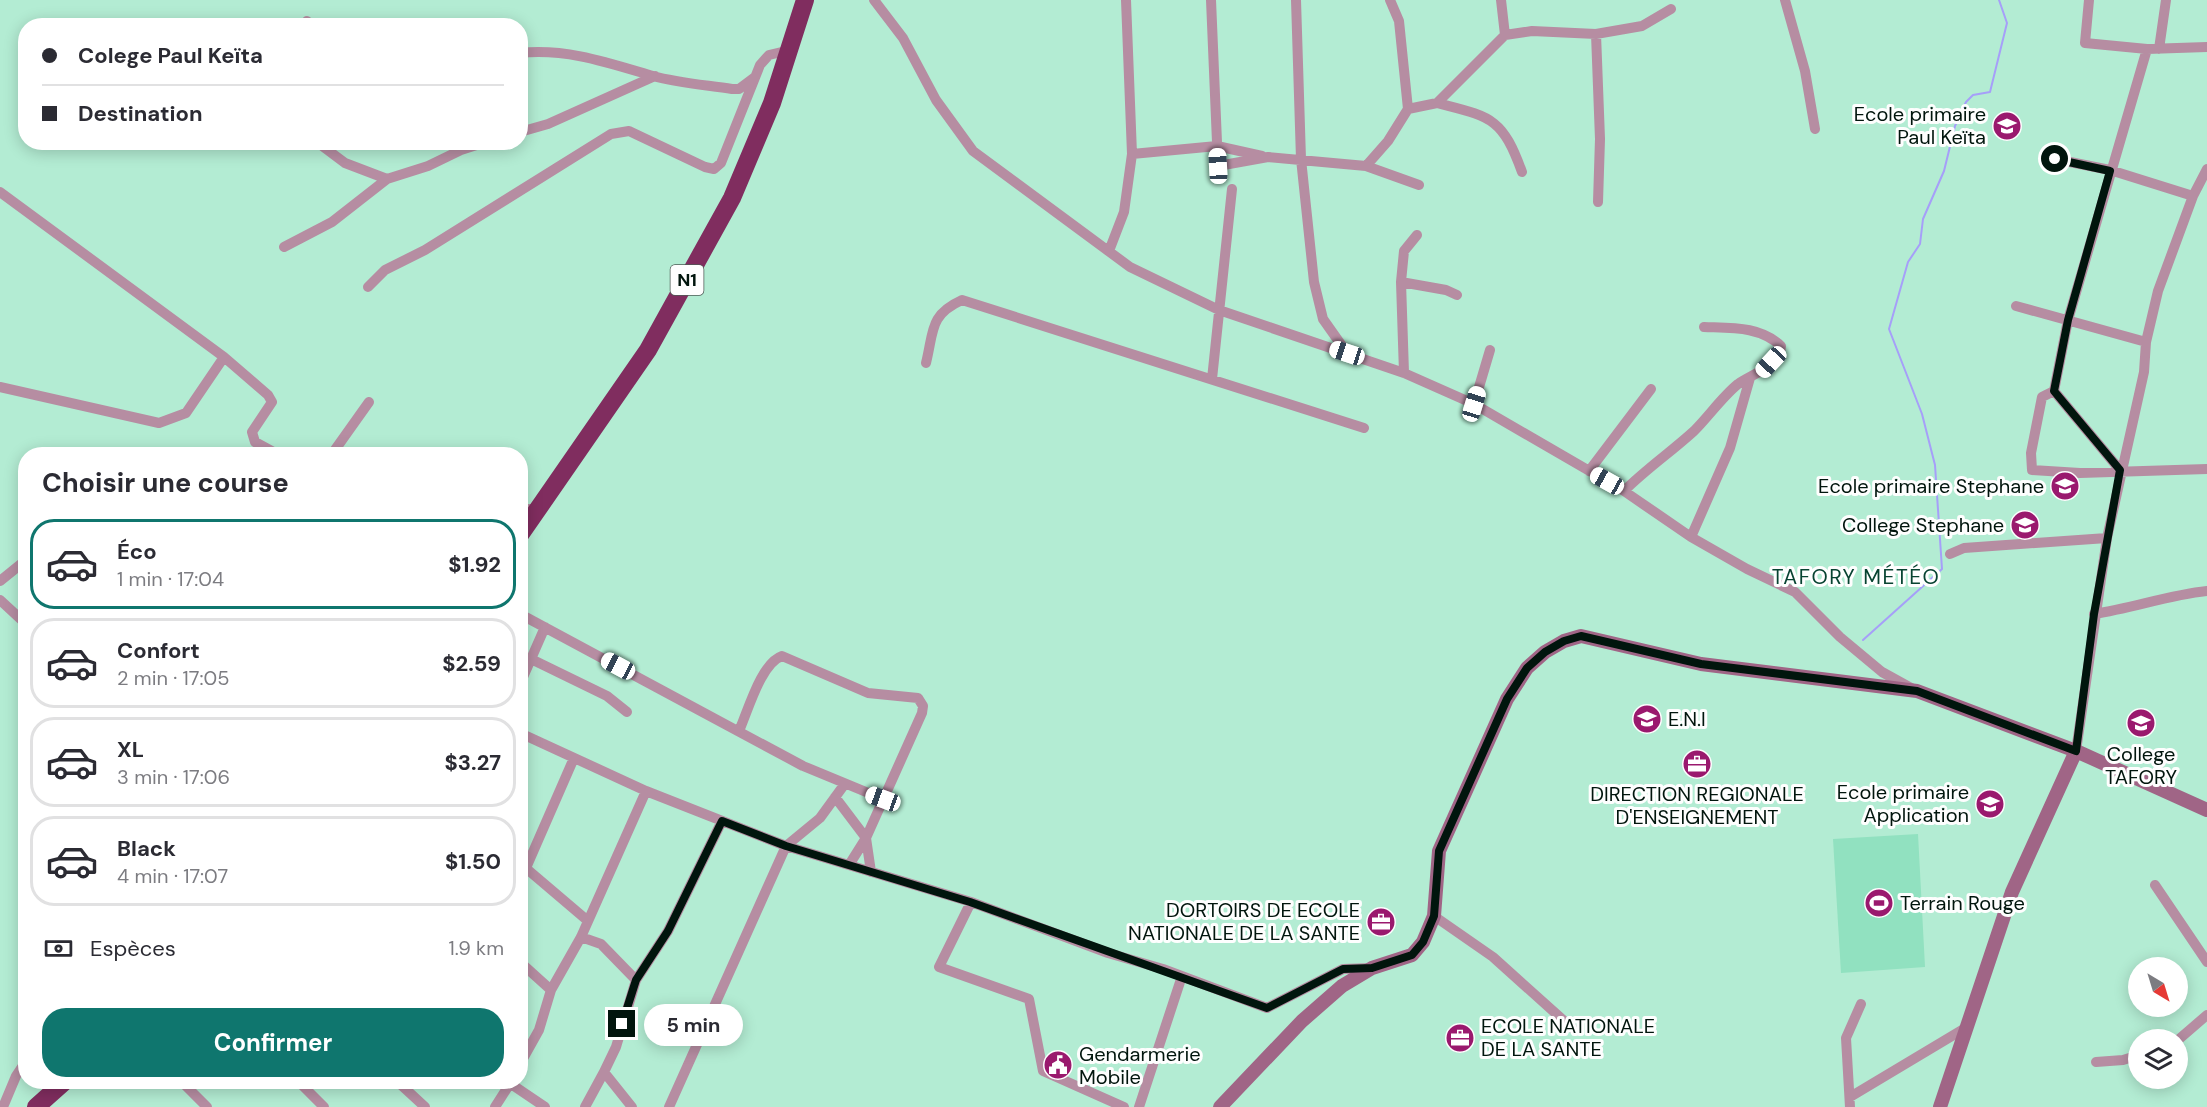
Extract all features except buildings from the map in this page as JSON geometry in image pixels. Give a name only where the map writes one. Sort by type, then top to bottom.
[{"type":"highway","name":"N1","points":[[529,509],[648,350],[732,198],[772,104],[805,0]]},
{"type":"highway","points":[[36,1107],[56,1089]]},
{"type":"street","points":[[874,0],[903,38],[936,100],[973,152],[1130,267],[1219,310],[1404,373],[1474,404],[1624,491],[1691,537],[1747,569],[1795,592],[1840,637],[1882,672],[1917,691],[2076,751],[2207,810]]},
{"type":"street","points":[[1109,251],[1124,212],[1132,154],[1126,0]]},
{"type":"street","points":[[1212,0],[1218,166],[1268,157]]},
{"type":"street","points":[[1296,0],[1302,159],[1318,308],[1347,353]]},
{"type":"street","points":[[1366,166],[1388,141],[1408,109],[1399,21],[1390,0]]},
{"type":"street","points":[[1501,0],[1505,35]]},
{"type":"street","points":[[1785,0],[1805,71],[1815,129]]},
{"type":"street","points":[[2090,0],[2085,43],[2147,49],[2207,47]]},
{"type":"street","points":[[2159,49],[2166,0]]},
{"type":"street","points":[[1437,103],[1505,35],[1532,31],[1596,34],[1642,26],[1671,9]]},
{"type":"street","points":[[1596,34],[1600,139],[1598,202]]},
{"type":"street","points":[[2054,391],[2068,320],[2147,49]]},
{"type":"street","points":[[368,287],[385,270],[425,250],[611,134],[629,131],[705,167],[714,169],[721,163],[744,92],[769,55],[791,50]]},
{"type":"street","points":[[528,52],[603,59],[656,76],[744,92]]},
{"type":"street","points":[[528,130],[548,124],[656,76]]},
{"type":"street","points":[[1408,109],[1437,103],[1486,116],[1502,129],[1522,172]]},
{"type":"street","points":[[1132,154],[1217,146],[1268,157],[1366,166],[1419,185]]},
{"type":"street","points":[[327,150],[345,163],[387,179]]},
{"type":"street","points":[[284,247],[332,222],[387,179],[428,166],[460,150]]},
{"type":"street","points":[[2055,159],[2110,171],[2193,196]]},
{"type":"street","points":[[1940,1107],[2012,892],[2076,751],[2094,614],[2107,538],[2120,470],[2144,372],[2146,342],[2158,291],[2193,196],[2207,169]]},
{"type":"street","points":[[1212,379],[1232,189]]},
{"type":"street","points":[[0,192],[224,357],[268,395],[272,402],[252,432],[255,442],[264,447]]},
{"type":"street","points":[[1404,373],[1401,282],[1404,251],[1417,235]]},
{"type":"street","points":[[1401,282],[1446,290],[1457,295]]},
{"type":"street","points":[[926,363],[937,317],[945,308],[962,300],[1364,428]]},
{"type":"street","points":[[2016,306],[2146,342]]},
{"type":"street","points":[[1624,491],[1694,430],[1739,384],[1768,365],[1780,352],[1781,346],[1773,338],[1750,329],[1704,327]]},
{"type":"street","points":[[1474,404],[1490,350]]},
{"type":"street","points":[[0,387],[159,423],[186,413],[224,357]]},
{"type":"street","points":[[1691,537],[1730,448],[1750,378]]},
{"type":"street","points":[[1589,471],[1651,389]]},
{"type":"street","points":[[2054,391],[2120,470]]},
{"type":"street","points":[[2054,391],[2042,397],[2031,453],[2032,470],[2080,473],[2207,469]]},
{"type":"street","points":[[337,447],[369,402]]},
{"type":"street","points":[[1950,554],[1964,548],[2107,538]]},
{"type":"street","points":[[0,581],[18,566]]},
{"type":"street","points":[[2094,614],[2135,608],[2183,594],[2207,591]]},
{"type":"street","points":[[0,600],[18,617]]},
{"type":"street","points":[[528,618],[844,785],[883,799]]},
{"type":"street","points":[[528,666],[545,627]]},
{"type":"street","points":[[1220,1107],[1302,1021],[1342,986],[1372,968],[1412,955],[1423,942],[1434,916],[1439,851],[1507,699],[1527,668],[1545,652],[1564,641],[1581,636],[1701,664],[1917,691]]},
{"type":"street","points":[[740,731],[764,673],[775,658],[782,656],[868,693],[918,698],[923,706],[922,713],[866,838],[849,865]]},
{"type":"street","points":[[531,659],[607,696],[627,712]]},
{"type":"street","points":[[528,737],[646,791],[786,846],[970,902],[1267,1008],[1343,969],[1372,968]]},
{"type":"street","points":[[528,855],[574,758]]},
{"type":"street","points":[[669,1107],[786,846],[820,818],[844,785]]},
{"type":"street","points":[[528,1050],[539,1030],[550,990],[581,937],[646,791]]},
{"type":"street","points":[[835,797],[866,838],[871,872]]},
{"type":"street","points":[[585,1107],[616,1047],[636,980],[668,931],[722,821]]},
{"type":"street","points":[[528,870],[588,921]]},
{"type":"street","points":[[2155,885],[2207,962]]},
{"type":"street","points":[[970,902],[939,967],[1029,999],[1043,1071],[1124,1107]]},
{"type":"street","points":[[1434,916],[1492,957],[1572,1028]]},
{"type":"street","points":[[581,937],[601,944],[636,980]]},
{"type":"street","points":[[528,969],[550,990]]},
{"type":"street","points":[[1139,1107],[1182,976]]},
{"type":"street","points":[[1861,1004],[1846,1038],[1850,1102],[1967,1027]]},
{"type":"street","points":[[2188,1031],[2207,1015]]},
{"type":"street","points":[[2096,1062],[2128,1058]]},
{"type":"street","points":[[604,1072],[632,1107]]},
{"type":"street","points":[[3,1107],[18,1073]]},
{"type":"street","points":[[189,1089],[207,1107]]},
{"type":"street","points":[[306,1089],[324,1107]]},
{"type":"street","points":[[406,1089],[425,1107]]},
{"type":"street","points":[[495,1107],[506,1089]]},
{"type":"street","points":[[520,1089],[545,1107]]},
{"type":"green space","name":"Terrain Rouge","points":[[1918,834],[1925,967],[1841,973],[1833,839]]},
{"type":"waterway","points":[[1863,640],[1942,569],[1935,465],[1922,414],[1889,329],[1908,262],[1920,244],[1923,219],[1944,171],[1955,126],[1966,102],[1973,95],[1990,92],[2007,23],[1999,0]]},
{"type":"place","name":"Ecole primaire Paul Keïta","points":[[2007,126]]},
{"type":"place","name":"Ecole primaire Stephane","points":[[2065,486]]},
{"type":"place","name":"College Stephane","points":[[2025,525]]},
{"type":"place","name":"E.N.I","points":[[1647,719]]},
{"type":"place","name":"College TAFORY","points":[[2141,723]]},
{"type":"place","name":"DIRECTION REGIONALE D'ENSEIGNEMENT","points":[[1697,764]]},
{"type":"place","name":"Ecole primaire Application","points":[[1990,804]]},
{"type":"place","name":"Terrain Rouge","points":[[1879,903]]},
{"type":"place","name":"DORTOIRS DE ECOLE NATIONALE DE LA SANTE","points":[[1381,922]]},
{"type":"place","name":"ECOLE NATIONALE DE LA SANTE","points":[[1460,1038]]},
{"type":"place","name":"Gendarmerie Mobile","points":[[1058,1065]]},
{"type":"district","name":"TAFORY MÉTÉO","points":[[1856,577]]},
{"type":"route","points":[[622,1024],[636,980],[648,965],[668,931],[722,821],[786,846],[970,902],[1267,1008],[1343,969],[1372,968],[1412,955],[1423,942],[1434,916],[1439,851],[1507,699],[1527,668],[1545,652],[1564,641],[1581,636],[1701,664],[1917,691],[2076,751],[2094,614],[2120,470],[2054,391],[2068,320],[2110,171],[2055,159]]}]
